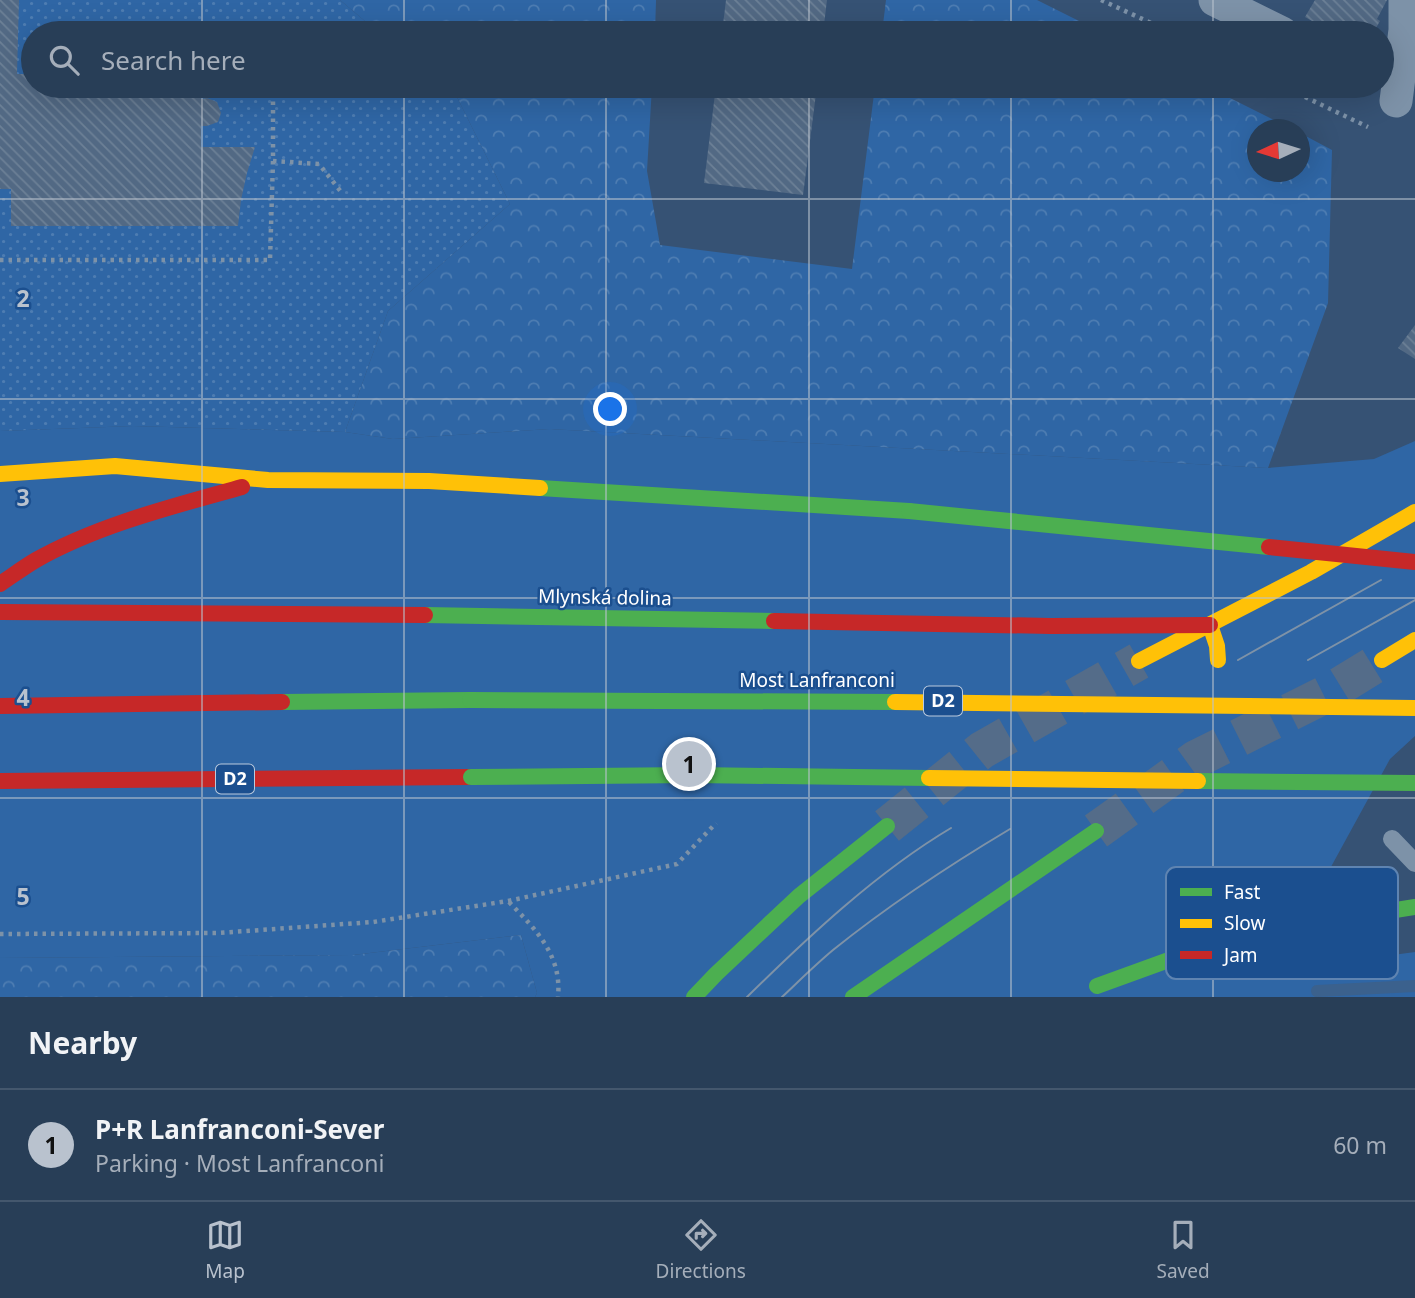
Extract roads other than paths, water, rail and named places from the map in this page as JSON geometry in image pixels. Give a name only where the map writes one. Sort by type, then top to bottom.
[{"type":"main road","points":[[0,474],[115,466],[268,480],[429,481],[909,511],[1415,562]]},
{"type":"main road","points":[[0,584],[39,558],[102,530],[173,506],[268,480]]},
{"type":"main road","points":[[1139,661],[1311,572],[1415,512]]},
{"type":"main road","name":"Mlynská dolina","points":[[0,611],[368,614],[1051,626],[1210,625]]},
{"type":"main road","points":[[1210,625],[1217,646],[1218,660]]},
{"type":"main road","points":[[1382,660],[1415,640]]},
{"type":"main road","name":"Most Lanfranconi","points":[[0,705],[470,700],[1000,702],[1415,708]]},
{"type":"main road","name":"D2","points":[[0,781],[707,775],[1415,783]]},
{"type":"main road","points":[[694,997],[799,895],[887,826]]},
{"type":"main road","points":[[853,997],[1096,831]]},
{"type":"main road","points":[[1091,989],[1166,961]]},
{"type":"street","points":[[1215,0],[1258,21]]},
{"type":"street","points":[[1394,100],[1405,30],[1405,0]]},
{"type":"lane","points":[[1392,839],[1415,863]]},
{"type":"waterway","points":[[1317,991],[1415,986]]},
{"type":"tunnel","points":[[1096,831],[1196,759],[1330,692],[1382,660]]},
{"type":"tunnel","points":[[887,826],[982,750],[1139,661]]},
{"type":"tram line","points":[[1238,660],[1381,580]]},
{"type":"tram line","points":[[1308,660],[1415,600]]},
{"type":"tram line","points":[[747,997],[870,885],[923,845],[951,828]]},
{"type":"tram line","points":[[782,997],[826,956],[876,917],[1010,829]]},
{"type":"place","name":"P+R Lanfranconi-Sever","points":[[689,764]]}]
